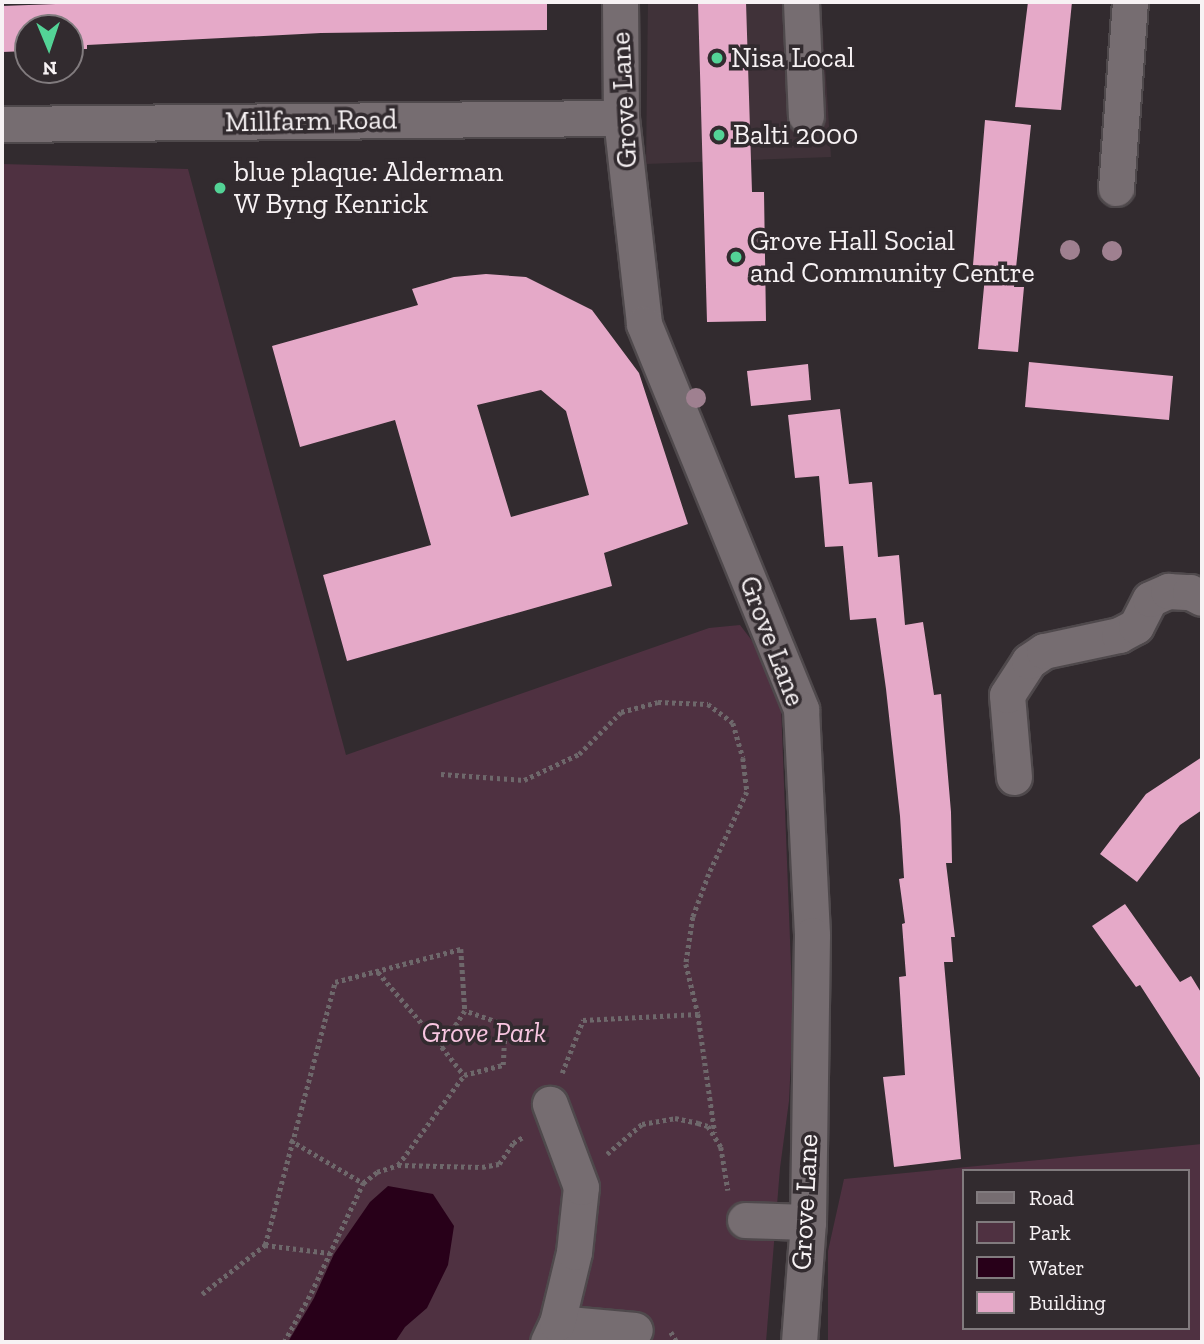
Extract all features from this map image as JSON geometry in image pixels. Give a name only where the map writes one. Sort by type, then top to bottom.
[{"type":"street","name":"Grove Lane","points":[[620,2],[621,118],[644,324],[801,709],[812,935],[808,1222],[799,1342]]},
{"type":"street","points":[[801,2],[806,116]]},
{"type":"street","points":[[1116,188],[1129,2]]},
{"type":"street","name":"Millfarm Road","points":[[2,124],[621,118]]},
{"type":"street","points":[[1014,777],[1007,695],[1016,676],[1029,661],[1044,651],[1127,631],[1136,626],[1150,599],[1168,591],[1190,592],[1202,598]]},
{"type":"street","points":[[550,1104],[581,1187],[574,1252],[553,1332],[635,1330]]},
{"type":"street","points":[[745,1220],[808,1222]]},
{"type":"path","points":[[441,774],[524,780],[579,754],[621,712],[658,702],[708,704],[733,723],[743,758],[747,792],[709,874],[693,917],[686,964],[698,1014],[715,1134],[725,1160],[731,1206],[745,1220]]},
{"type":"path","points":[[202,1294],[265,1245],[290,1140],[335,982],[461,949],[465,1011],[442,1047]]},
{"type":"path","points":[[378,972],[464,1075]]},
{"type":"path","points":[[398,1166],[464,1075],[503,1065],[505,1025],[465,1011]]},
{"type":"path","points":[[550,1104],[583,1020],[698,1014]]},
{"type":"path","points":[[284,1342],[363,1183],[377,1172],[398,1166],[482,1167],[499,1164],[513,1143],[529,1133],[543,1135],[587,1155],[608,1154],[642,1124],[675,1118],[708,1126],[715,1134]]},
{"type":"path","points":[[290,1140],[363,1183]]},
{"type":"path","points":[[265,1245],[330,1252]]},
{"type":"shaded area","points":[[648,2],[821,2],[831,157],[646,164]]},
{"type":"green space","name":"Grove Park","points":[[2,164],[188,169],[346,755],[709,628],[740,625],[763,655],[781,705],[793,1018],[789,1101],[780,1168],[766,1342],[2,1342]]},
{"type":"green space","points":[[1202,1144],[1202,1342],[828,1342],[828,1251],[844,1179]]},
{"type":"water","points":[[388,1186],[433,1194],[454,1226],[448,1265],[427,1308],[405,1327],[395,1342],[288,1342],[314,1298],[334,1254],[370,1202]]},
{"type":"building","points":[[109,2],[547,2],[547,30],[321,33],[87,45],[87,49],[84,49],[84,14],[14,14],[14,52],[2,52],[2,6]]},
{"type":"building","points":[[698,2],[746,2],[752,192],[764,192],[766,321],[707,322]]},
{"type":"building","points":[[1028,2],[1072,2],[1061,110],[1015,107]]},
{"type":"building","points":[[985,120],[1031,125],[1014,287],[1024,287],[1018,352],[978,349],[986,266],[973,265]]},
{"type":"building","points":[[486,274],[526,277],[592,310],[639,373],[688,524],[604,553],[612,586],[347,661],[323,575],[431,545],[395,420],[300,447],[272,346],[418,305],[412,289],[454,277]],"holes":[[[541,390],[566,411],[589,495],[511,517],[477,405]]]},
{"type":"building","points":[[1029,362],[1173,376],[1169,420],[1025,407]]},
{"type":"building","points":[[808,364],[811,400],[751,406],[747,371]]},
{"type":"building","points":[[840,409],[849,484],[872,482],[878,557],[899,555],[905,625],[923,622],[934,695],[941,694],[951,812],[952,863],[946,863],[955,937],[951,937],[953,962],[944,962],[961,1159],[894,1167],[883,1077],[905,1075],[899,977],[906,976],[902,924],[905,923],[899,879],[904,878],[900,816],[876,618],[850,620],[843,546],[825,547],[819,476],[795,478],[788,415]]},
{"type":"building","points":[[1202,757],[1202,810],[1180,825],[1137,882],[1100,854],[1146,794]]},
{"type":"building","points":[[1125,904],[1180,982],[1191,976],[1202,994],[1202,1081],[1140,985],[1136,987],[1092,926]]},
{"type":"place","name":"Nisa Local","points":[[717,58]]},
{"type":"place","name":"Balti 2000","points":[[719,135]]},
{"type":"place","name":"blue plaque: Alderman W Byng Kenrick","points":[[220,188]]},
{"type":"place","name":"Grove Hall Social and Community Centre","points":[[736,257]]}]
